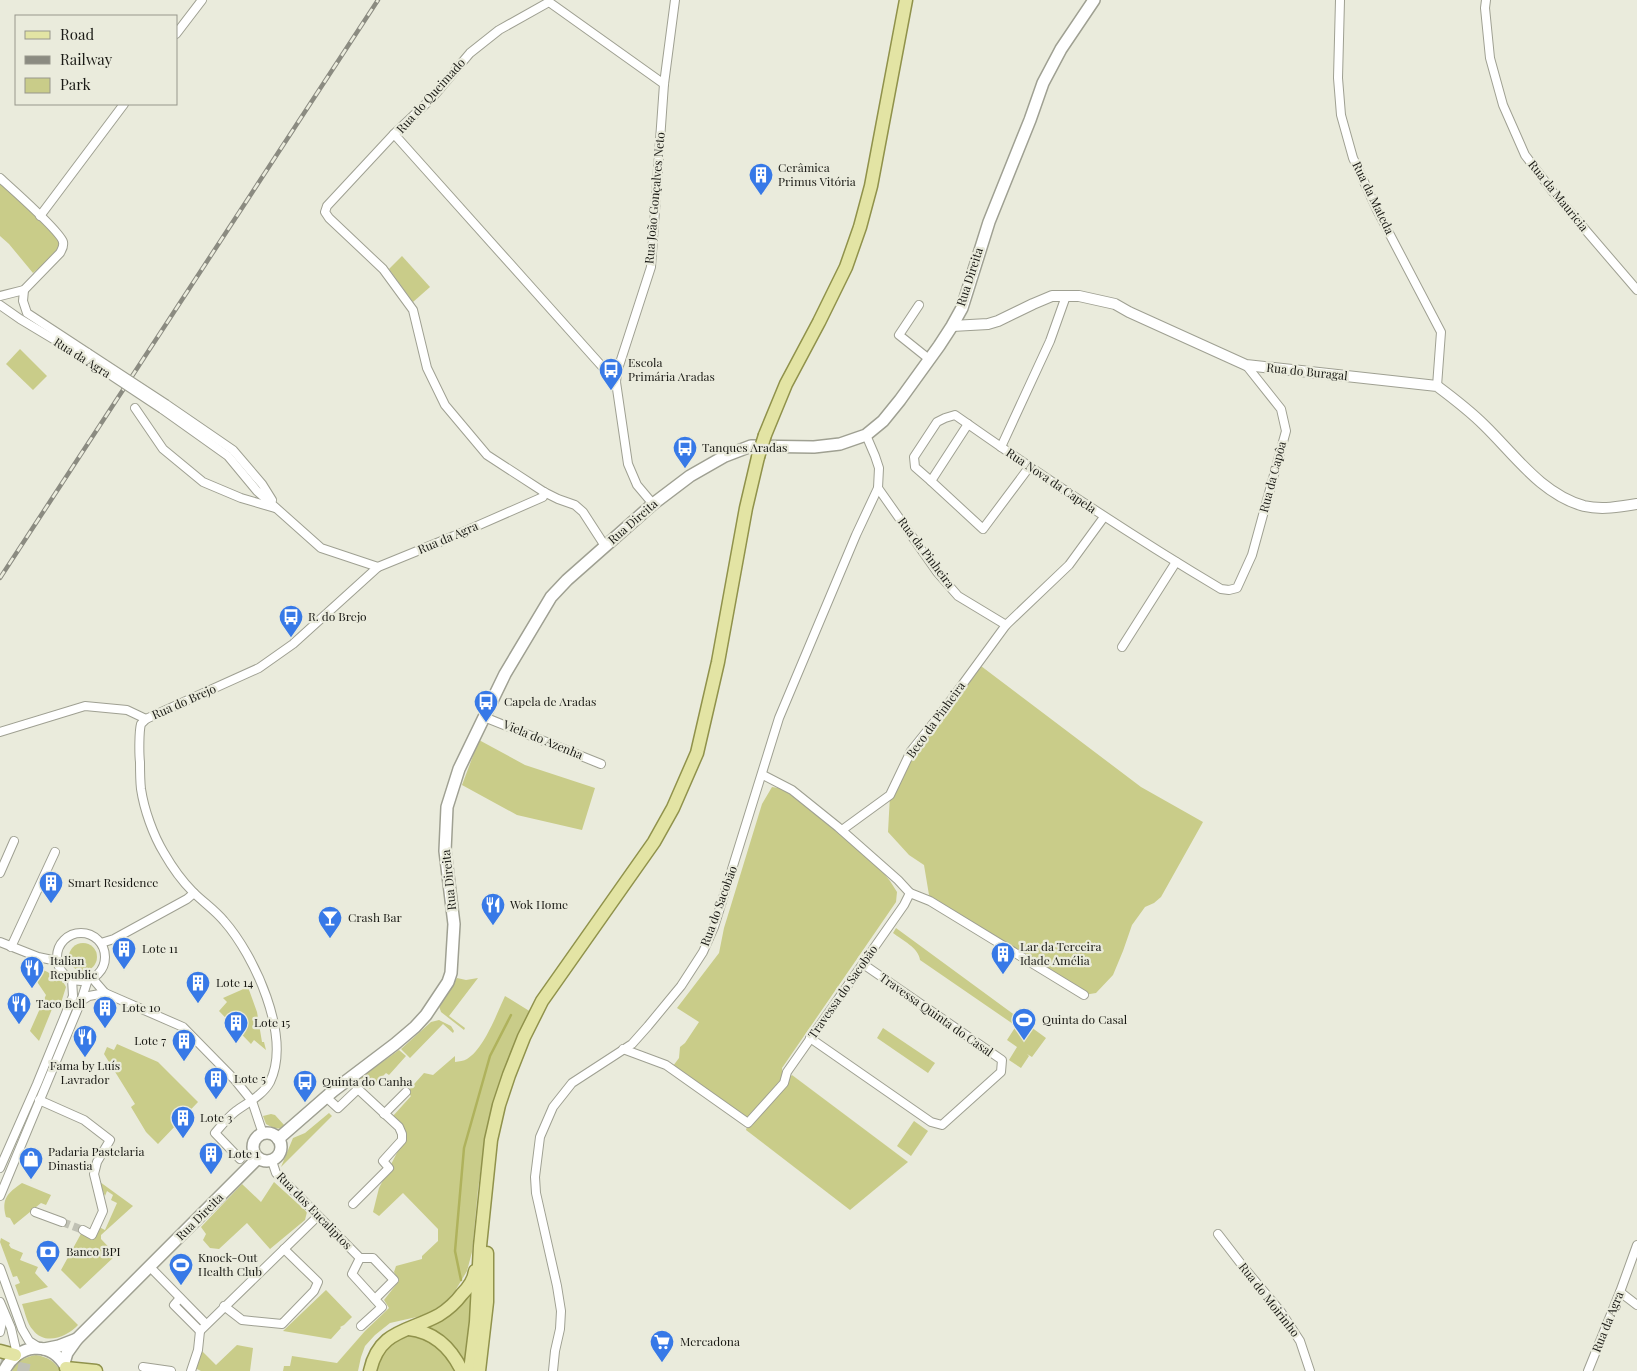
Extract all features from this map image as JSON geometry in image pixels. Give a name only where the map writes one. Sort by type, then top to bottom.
[{"type":"main road","points":[[470,1371],[476,1322],[485,1193],[491,1140],[499,1105],[524,1037],[542,1001],[654,842],[673,808],[696,753],[718,662],[746,508],[758,457],[786,384],[846,267],[860,228],[875,168],[906,0]]},
{"type":"main road","name":"Rua Direita","points":[[278,1139],[326,1097],[415,1027],[426,1015],[448,982],[452,973],[454,924],[445,851],[447,807],[459,769],[505,674],[551,597],[567,580],[652,504],[690,476],[725,456],[751,446],[814,448],[840,444],[866,435],[883,421],[929,359],[962,308],[989,222],[1043,83],[1061,49],[1094,0]]},
{"type":"main road","points":[[264,1134],[271,1134],[278,1139],[281,1151],[279,1155],[272,1161],[258,1158],[255,1154],[254,1145],[258,1137],[264,1134]]},
{"type":"main road","name":"Rua Direita","points":[[77,1339],[258,1158]]},
{"type":"main road","points":[[479,1371],[487,1302],[488,1262],[485,1193]]},
{"type":"main road","points":[[370,1371],[375,1354],[392,1336],[440,1314],[468,1288],[475,1276],[480,1246]]},
{"type":"main road","points":[[409,1329],[420,1330],[443,1343],[453,1355],[462,1371]]},
{"type":"main road","points":[[4,1371],[8,1362],[24,1350],[59,1346],[77,1339]]},
{"type":"main road","points":[[66,1367],[67,1353],[77,1339]]},
{"type":"main road","points":[[42,1349],[52,1352],[66,1367],[96,1371]]},
{"type":"main road","points":[[0,1351],[16,1355]]},
{"type":"street","points":[[178,31],[202,0]]},
{"type":"street","name":"Rua João Gonçalves Neto","points":[[652,504],[638,485],[628,464],[616,382],[617,372],[651,267],[664,84],[675,0]]},
{"type":"street","name":"Rua da Mateda","points":[[1340,0],[1338,78],[1341,115],[1353,158],[1377,210],[1441,332],[1437,386]]},
{"type":"street","name":"Rua da Mauricia","points":[[1486,0],[1490,58],[1503,105],[1525,155],[1628,282],[1637,290]]},
{"type":"street","name":"Rua do Queimado","points":[[616,382],[394,134],[432,98],[470,53],[498,30],[550,1],[664,84]]},
{"type":"street","points":[[40,216],[123,105]]},
{"type":"street","points":[[394,134],[327,206],[325,212],[383,269],[413,310],[427,368],[445,405],[487,455],[544,492],[575,505],[583,512],[605,546]]},
{"type":"street","points":[[0,178],[63,240],[64,247],[24,290],[0,296]]},
{"type":"street","name":"Rua da Agra","points":[[24,290],[23,301],[27,313],[86,356],[164,407],[228,456],[257,491],[321,548],[378,567],[543,497],[544,492]]},
{"type":"street","name":"Rua do Buragal","points":[[952,326],[998,322],[1052,296],[1078,296],[1115,304],[1246,365],[1437,386]]},
{"type":"street","points":[[1001,447],[1050,341],[1066,296]]},
{"type":"street","name":"Rua da Agra","points":[[0,305],[20,319],[86,356]]},
{"type":"street","points":[[919,305],[899,335],[929,359]]},
{"type":"street","name":"Rua da Capôa","points":[[1229,590],[1237,588],[1252,555],[1286,431],[1281,409],[1246,365]]},
{"type":"street","points":[[1437,386],[1484,425],[1523,466],[1556,495],[1585,506],[1612,508],[1637,504]]},
{"type":"street","name":"Rua da Agra","points":[[135,408],[163,450],[203,482],[241,498],[277,508]]},
{"type":"street","name":"Rua Nova da Capela","points":[[931,481],[915,467],[914,457],[937,422],[955,415],[1104,517],[1221,590],[1229,590]]},
{"type":"street","points":[[968,424],[931,481],[983,529],[1030,466]]},
{"type":"street","points":[[866,435],[876,456],[879,468],[878,488]]},
{"type":"street","name":"Rua da Pinheira","points":[[878,488],[937,572],[958,596],[1006,625]]},
{"type":"street","name":"Rua do Sacobão","points":[[553,1371],[561,1311],[558,1286],[536,1193],[535,1177],[540,1137],[553,1107],[572,1083],[632,1044],[681,986],[703,952],[714,927],[780,718],[856,535],[878,488]]},
{"type":"street","points":[[1006,625],[1068,565],[1104,517]]},
{"type":"street","points":[[1122,646],[1176,562]]},
{"type":"street","name":"Rua do Brejo","points":[[240,1159],[215,1133],[234,1112],[252,1101],[269,1083],[275,1065],[276,1044],[270,1008],[259,978],[235,936],[214,910],[194,894],[179,876],[163,851],[147,813],[141,788],[139,754],[141,724],[146,718],[259,668],[293,644],[378,567]]},
{"type":"street","name":"Beco da Pinheira","points":[[842,830],[890,795],[911,751],[1006,625]]},
{"type":"street","points":[[0,732],[85,706],[126,710],[146,718]]},
{"type":"street","name":"Viela do Azenha","points":[[484,717],[601,764]]},
{"type":"street","points":[[763,775],[792,790],[842,830],[910,893],[930,901],[1084,995]]},
{"type":"street","points":[[0,872],[14,841]]},
{"type":"street","points":[[11,947],[55,852]]},
{"type":"street","name":"Travessa do Sacobão","points":[[623,1049],[666,1066],[748,1123],[784,1083],[787,1072],[904,905],[910,893]]},
{"type":"street","points":[[101,943],[114,939],[194,894]]},
{"type":"street","points":[[87,934],[101,943],[104,960],[98,972],[90,978],[72,979],[60,969],[57,961],[59,946],[71,935],[87,934]]},
{"type":"street","points":[[0,942],[38,957],[57,961]]},
{"type":"street","name":"Travessa Quinta do Casal","points":[[810,1038],[931,1122],[942,1125],[1002,1072],[1002,1060],[863,964]]},
{"type":"street","points":[[90,978],[105,993],[183,1027],[235,1080],[252,1101],[264,1134]]},
{"type":"street","points":[[0,1196],[90,978]]},
{"type":"street","points":[[0,1168],[73,996],[72,979]]},
{"type":"street","points":[[81,1001],[89,996],[105,993]]},
{"type":"street","points":[[37,1084],[45,1087]]},
{"type":"street","points":[[326,1097],[338,1108],[358,1090],[399,1127],[402,1134],[402,1140],[383,1161],[389,1168],[353,1204]]},
{"type":"street","points":[[384,1114],[406,1092]]},
{"type":"street","points":[[39,1100],[84,1120],[110,1140],[97,1162],[94,1174],[103,1211],[92,1235],[83,1230]]},
{"type":"street","name":"Rua dos Eucaliptos","points":[[272,1161],[276,1173],[360,1258],[373,1258],[394,1280],[375,1299],[352,1274],[360,1258]]},
{"type":"street","points":[[35,1212],[62,1222]]},
{"type":"street","points":[[191,1371],[198,1350],[200,1331],[318,1216]]},
{"type":"street","name":"Rua do Moirinho","points":[[1218,1234],[1281,1312],[1300,1340],[1310,1371]]},
{"type":"street","name":"Rua da Agra","points":[[1588,1371],[1637,1245]]},
{"type":"street","points":[[224,1306],[242,1320],[282,1324],[314,1290],[318,1282],[284,1249]]},
{"type":"street","points":[[150,1267],[206,1324]]},
{"type":"street","points":[[0,1268],[28,1341],[42,1349]]},
{"type":"street","points":[[1620,1292],[1637,1305]]},
{"type":"street","points":[[180,1298],[174,1306],[200,1331]]},
{"type":"street","points":[[361,1326],[382,1307],[375,1299]]},
{"type":"street","points":[[0,1302],[13,1334],[16,1355]]},
{"type":"street","points":[[0,1332],[4,1313]]},
{"type":"street","points":[[143,1366],[170,1371]]},
{"type":"green space","points":[[0,181],[59,240],[60,250],[33,273],[0,236]]},
{"type":"green space","points":[[402,256],[430,287],[413,302],[389,269]]},
{"type":"green space","points":[[20,349],[47,376],[33,390],[6,364]]},
{"type":"green space","points":[[977,663],[1141,787],[1203,822],[1161,897],[1145,907],[1132,925],[1113,975],[1096,993],[1084,995],[930,901],[924,865],[909,855],[888,832],[890,795],[911,751]]},
{"type":"green space","points":[[479,740],[525,765],[595,788],[582,830],[517,815],[462,785]]},
{"type":"green space","points":[[772,787],[792,790],[866,851],[897,892],[896,902],[782,1068],[783,1079],[746,1119],[673,1066],[679,1058],[680,1047],[685,1043],[699,1022],[677,1008],[719,953],[724,928],[762,804]]},
{"type":"green space","points":[[896,928],[1046,1038],[1032,1057],[1027,1054],[1029,1056],[1021,1068],[1009,1060],[1017,1047],[1007,1040],[1016,1026],[920,960],[913,948],[893,933]]},
{"type":"green space","points":[[83,943],[93,947],[97,957],[93,967],[83,971],[73,967],[69,957],[73,947]]},
{"type":"green space","points":[[23,961],[61,978],[66,987],[60,1006],[52,1009],[39,1041],[30,1031],[46,995]]},
{"type":"green space","points":[[457,978],[466,980],[478,978],[449,1016],[465,1028],[464,1030],[441,1012],[439,1006]]},
{"type":"green space","points":[[248,987],[257,1012],[262,1042],[264,1042],[266,1050],[254,1040],[251,1044],[219,1011],[227,1002],[223,998]]},
{"type":"green space","points":[[505,996],[531,1012],[487,1128],[478,1189],[472,1252],[467,1271],[455,1291],[434,1310],[421,1316],[390,1323],[375,1335],[365,1346],[358,1371],[283,1371],[284,1366],[290,1366],[292,1356],[337,1363],[365,1331],[389,1308],[384,1300],[399,1281],[394,1272],[396,1266],[422,1259],[422,1256],[438,1241],[438,1229],[403,1193],[379,1216],[373,1212],[379,1188],[406,1135],[393,1116],[411,1096],[407,1092],[424,1073],[433,1075],[455,1056],[455,1062],[466,1060],[473,1054],[489,1030]]},
{"type":"green space","points":[[439,1020],[451,1026],[454,1031],[453,1033],[443,1024],[410,1058],[401,1049],[431,1022]]},
{"type":"green space","points":[[883,1028],[935,1063],[928,1073],[877,1038]]},
{"type":"green space","points":[[117,1044],[158,1062],[198,1102],[158,1144],[146,1132],[131,1107],[135,1104],[104,1054],[107,1047],[114,1050]]},
{"type":"green space","points":[[399,1050],[406,1056],[389,1075],[386,1073],[370,1089],[360,1078]]},
{"type":"green space","points":[[792,1075],[908,1162],[850,1210],[746,1130],[748,1123]]},
{"type":"green space","points":[[329,1113],[332,1116],[281,1167],[293,1138],[305,1133]]},
{"type":"green space","points":[[275,1115],[285,1126],[278,1129],[266,1124],[263,1116]]},
{"type":"green space","points":[[914,1121],[928,1131],[911,1156],[897,1146]]},
{"type":"green space","points":[[100,1182],[133,1206],[101,1235],[101,1239],[116,1255],[80,1289],[61,1270],[82,1232],[87,1237],[99,1227],[105,1230],[117,1203],[111,1200],[113,1195],[107,1191],[105,1196]]},
{"type":"green space","points":[[274,1182],[307,1212],[305,1220],[270,1249],[247,1223],[219,1249],[210,1248],[203,1240],[206,1234],[201,1227],[242,1184],[261,1202]]},
{"type":"green space","points":[[22,1183],[51,1195],[46,1205],[41,1203],[14,1225],[10,1218],[6,1217],[4,1205],[9,1193]]},
{"type":"green space","points":[[1,1238],[10,1243],[11,1248],[23,1253],[20,1260],[38,1267],[35,1273],[48,1287],[19,1296],[15,1285],[20,1283],[17,1276],[13,1277],[0,1242]]},
{"type":"green space","points":[[476,1287],[467,1367],[459,1354],[424,1328]]},
{"type":"green space","points":[[326,1290],[352,1317],[340,1327],[331,1339],[283,1331]]},
{"type":"green space","points":[[51,1298],[78,1325],[62,1336],[50,1339],[38,1335],[31,1327],[22,1304]]},
{"type":"green space","points":[[410,1334],[434,1342],[459,1371],[376,1371],[386,1346]]},
{"type":"green space","points":[[237,1345],[253,1348],[250,1371],[201,1371],[197,1369],[196,1362],[202,1351],[216,1365]]},
{"type":"green space","points":[[36,1355],[50,1360],[60,1371],[12,1371],[22,1360]]},
{"type":"waterway","points":[[461,1280],[455,1251],[464,1148],[490,1056],[511,1015]]},
{"type":"tunnel","points":[[62,1222],[83,1230]]},
{"type":"tunnel","points":[[0,1364],[34,1371]]},
{"type":"railway","points":[[0,578],[378,0]]},
{"type":"place","name":"Cerâmica Primus Vitória","points":[[761,196]]},
{"type":"place","name":"Escola Primária Aradas","points":[[611,391]]},
{"type":"place","name":"Tanques Aradas","points":[[685,469]]},
{"type":"place","name":"R. do Brejo","points":[[291,638]]},
{"type":"place","name":"Capela de Aradas","points":[[486,723]]},
{"type":"place","name":"Smart Residence","points":[[51,904]]},
{"type":"place","name":"Wok Home","points":[[493,926]]},
{"type":"place","name":"Crash Bar","points":[[330,939]]},
{"type":"place","name":"Lote 11","points":[[124,970]]},
{"type":"place","name":"Lar da Terceira Idade Amélia","points":[[1003,975]]},
{"type":"place","name":"Italian Republic","points":[[32,989]]},
{"type":"place","name":"Lote 14","points":[[198,1004]]},
{"type":"place","name":"Taco Bell","points":[[19,1025]]},
{"type":"place","name":"Lote 10","points":[[105,1029]]},
{"type":"place","name":"Quinta do Casal","points":[[1024,1041]]},
{"type":"place","name":"Lote 15","points":[[236,1044]]},
{"type":"place","name":"Fama by Luís Lavrador","points":[[85,1058]]},
{"type":"place","name":"Lote 7","points":[[184,1062]]},
{"type":"place","name":"Lote 5","points":[[216,1100]]},
{"type":"place","name":"Quinta do Canha","points":[[305,1103]]},
{"type":"place","name":"Lote 3","points":[[183,1139]]},
{"type":"place","name":"Lote 1","points":[[211,1175]]},
{"type":"place","name":"Padaria Pastelaria Dinastia","points":[[31,1180]]},
{"type":"place","name":"Banco BPI","points":[[48,1273]]},
{"type":"place","name":"Knock-Out Health Club","points":[[181,1286]]},
{"type":"place","name":"Mercadona","points":[[662,1363]]}]
